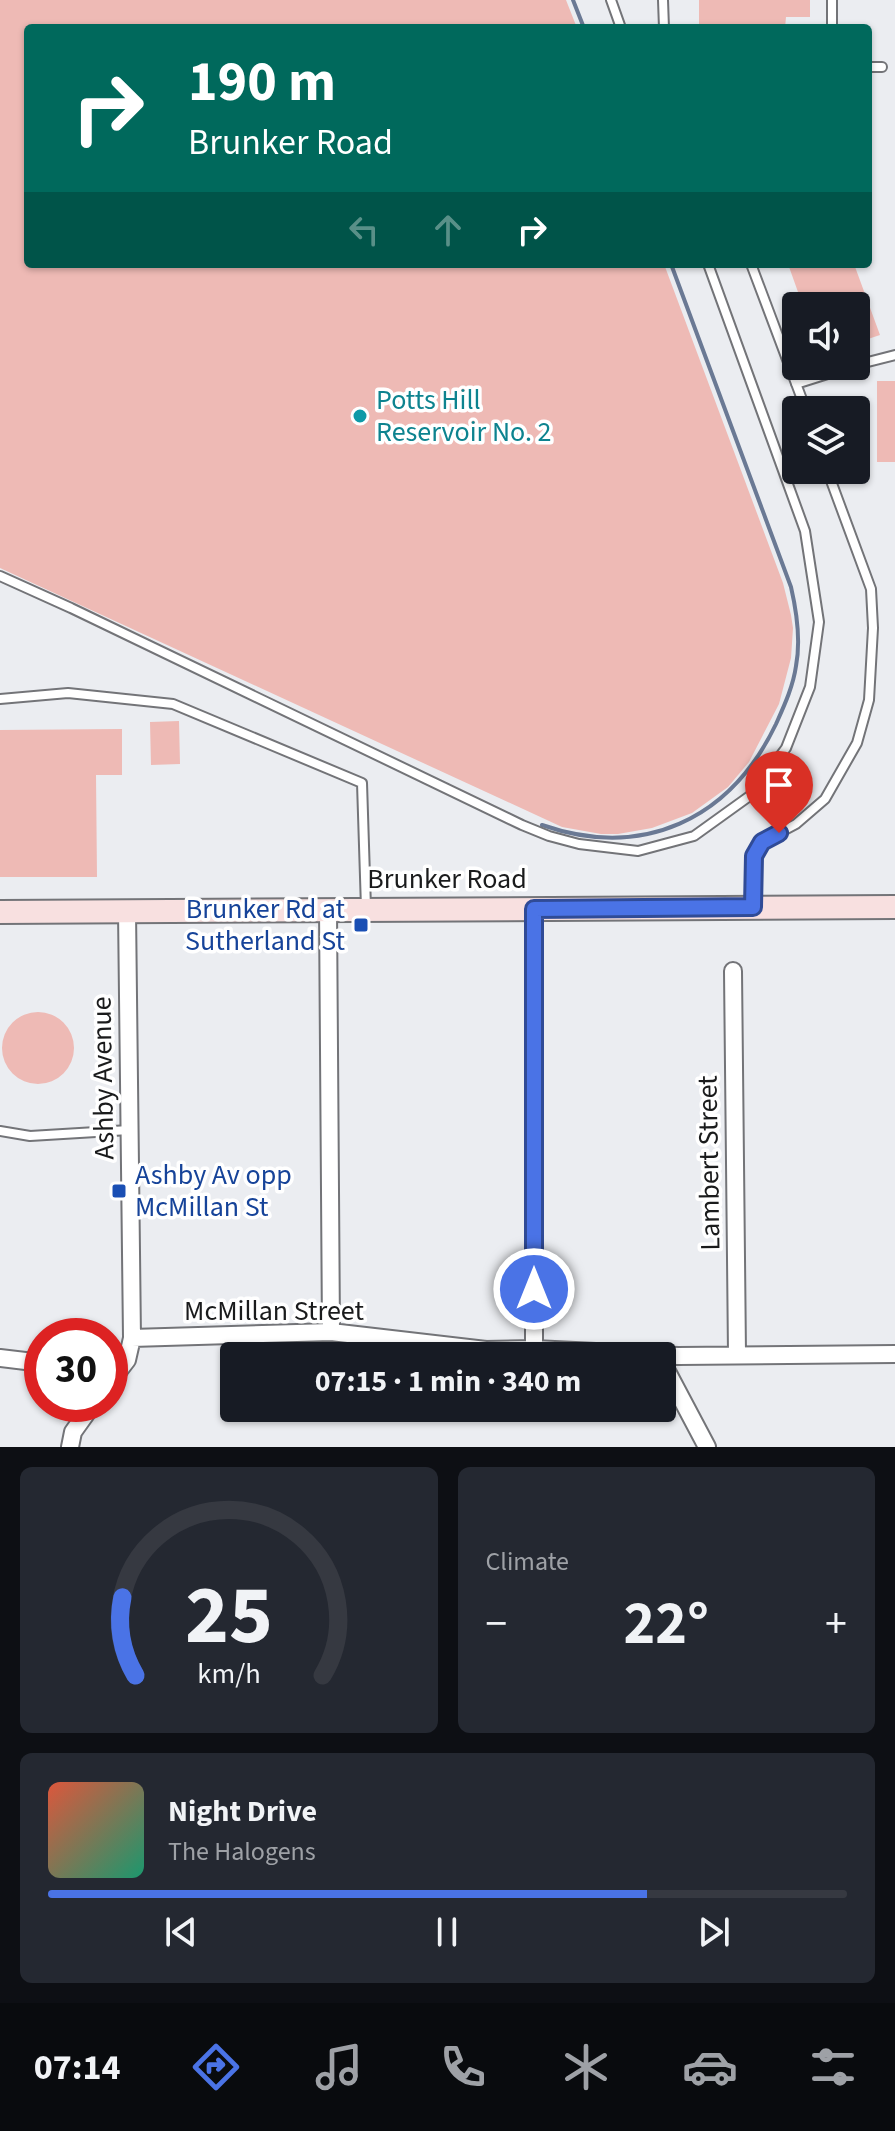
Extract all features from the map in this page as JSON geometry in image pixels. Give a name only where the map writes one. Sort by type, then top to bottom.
[{"type":"main road","name":"Brunker Road","points":[[0,912],[895,907]]},
{"type":"street","points":[[328,909],[331,1332]]},
{"type":"street","points":[[534,909],[534,1342]]},
{"type":"street","name":"Ashby Avenue","points":[[127,911],[132,1338],[128,1356]]},
{"type":"street","name":"Lambert Street","points":[[733,971],[737,1354]]},
{"type":"street","name":"McMillan Street","points":[[132,1338],[331,1332],[417,1342]]},
{"type":"street","name":"McMillan Street","points":[[676,1356],[895,1354]]},
{"type":"street","points":[[0,1358],[24,1361]]},
{"type":"street","points":[[676,1388],[707,1447]]},
{"type":"street","points":[[70,1447],[73,1432],[80,1422]]},
{"type":"lane","points":[[611,0],[620,24]]},
{"type":"lane","points":[[663,0],[664,24]]},
{"type":"lane","points":[[832,0],[832,24]]},
{"type":"lane","points":[[872,67],[882,67]]},
{"type":"lane","points":[[0,576],[549,836],[579,844],[638,851],[694,836],[751,795],[786,748],[810,687],[819,622],[805,531],[709,268]]},
{"type":"lane","points":[[752,268],[801,396]]},
{"type":"lane","points":[[870,362],[895,355]]},
{"type":"lane","points":[[796,384],[809,380]]},
{"type":"lane","points":[[753,907],[754,856],[762,842],[796,824],[825,799],[857,743],[869,700],[873,628],[871,589],[832,484]]},
{"type":"lane","points":[[0,699],[68,693],[173,704],[362,783],[366,910]]},
{"type":"lane","points":[[0,1131],[30,1136],[129,1130]]},
{"type":"building","name":"Potts Hill Reservoir No. 2","points":[[0,0],[566,0],[575,24],[24,24],[24,268],[665,268],[783,583],[793,628],[791,658],[779,704],[749,762],[728,787],[692,813],[652,828],[601,834],[562,827],[0,568]]},
{"type":"building","points":[[699,0],[810,0],[810,17],[786,17],[785,24],[699,24]]},
{"type":"building","points":[[789,268],[855,268],[864,292],[798,292]]},
{"type":"building","points":[[870,308],[880,335],[870,338]]},
{"type":"building","points":[[877,381],[895,381],[895,462],[877,462]]},
{"type":"building","points":[[179,721],[180,764],[151,765],[150,722]]},
{"type":"building","points":[[122,729],[122,775],[96,775],[97,877],[0,877],[0,730]]},
{"type":"building","points":[[38,1012],[58,1018],[68,1028],[74,1048],[68,1068],[58,1078],[38,1084],[18,1078],[8,1068],[2,1048],[8,1028],[18,1018]]},
{"type":"waterway","points":[[573,0],[582,24]]},
{"type":"waterway","points":[[542,825],[579,835],[615,837],[648,834],[680,824],[708,807],[734,785],[757,757],[776,724],[795,674],[798,636],[791,587],[672,268]]},
{"type":"place","name":"Potts Hill Reservoir No. 2","points":[[360,416]]},
{"type":"place","name":"Brunker Rd at Sutherland St","points":[[361,925]]},
{"type":"place","name":"Ashby Av opp McMillan St","points":[[119,1191]]},
{"type":"route","points":[[534,1289],[534,909],[753,907],[754,856],[762,842],[779,833]]}]
